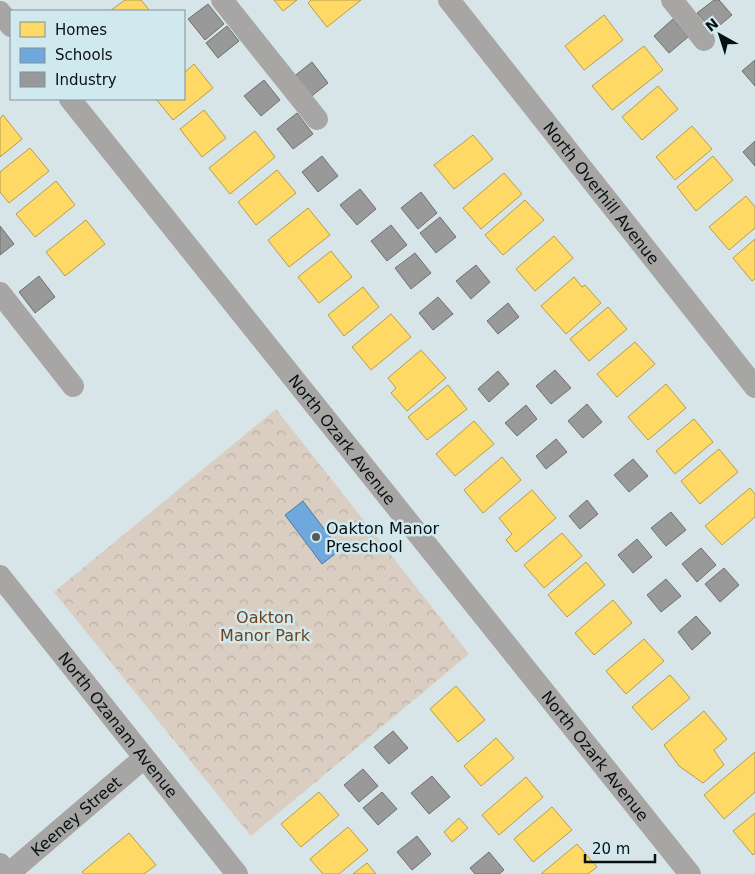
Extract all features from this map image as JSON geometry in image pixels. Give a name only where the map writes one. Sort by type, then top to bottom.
[{"type":"street","points":[[222,0],[317,119]]},
{"type":"street","name":"North Overhill Avenue","points":[[449,0],[755,387]]},
{"type":"street","points":[[672,0],[704,40]]},
{"type":"street","points":[[0,12],[10,25]]},
{"type":"street","name":"North Ozark Avenue","points":[[71,100],[690,874]]},
{"type":"street","points":[[0,293],[73,386]]},
{"type":"street","name":"North Ozanam Avenue","points":[[0,576],[237,874]]},
{"type":"street","name":"Keeney Street","points":[[8,874],[144,758]]},
{"type":"street","points":[[0,864],[8,874]]},
{"type":"green space","name":"Oakton Manor Park","points":[[276,409],[469,654],[251,836],[54,592]]},
{"type":"building: Homes","points":[[125,0],[141,0],[149,10],[111,10]]},
{"type":"building: Homes","points":[[274,0],[297,0],[283,11]]},
{"type":"building: Homes","points":[[311,0],[361,0],[327,27],[308,3]]},
{"type":"building: Homes","points":[[604,15],[623,40],[584,70],[565,46]]},
{"type":"building: Homes","points":[[644,46],[663,70],[612,110],[592,86]]},
{"type":"building: Homes","points":[[194,64],[213,88],[173,120],[157,100],[185,100],[185,72]]},
{"type":"building: Homes","points":[[658,86],[678,109],[642,140],[622,117]]},
{"type":"building: Homes","points":[[204,110],[226,138],[202,157],[180,129]]},
{"type":"building: Homes","points":[[3,115],[22,139],[0,157],[0,118]]},
{"type":"building: Homes","points":[[692,126],[712,149],[675,180],[656,157]]},
{"type":"building: Homes","points":[[255,131],[275,157],[230,194],[209,168]]},
{"type":"building: Homes","points":[[473,135],[493,159],[454,189],[434,165]]},
{"type":"building: Homes","points":[[30,148],[49,171],[9,203],[0,192],[0,172]]},
{"type":"building: Homes","points":[[713,156],[733,180],[696,211],[677,187]]},
{"type":"building: Homes","points":[[277,170],[296,193],[256,225],[238,202]]},
{"type":"building: Homes","points":[[504,173],[522,194],[481,229],[463,208]]},
{"type":"building: Homes","points":[[56,181],[75,205],[35,237],[16,214]]},
{"type":"building: Homes","points":[[746,196],[755,207],[755,228],[729,250],[709,227]]},
{"type":"building: Homes","points":[[525,200],[544,220],[503,255],[485,235]]},
{"type":"building: Homes","points":[[308,208],[330,235],[289,267],[268,240]]},
{"type":"building: Homes","points":[[86,220],[105,244],[65,276],[46,252]]},
{"type":"building: Homes","points":[[554,236],[573,258],[535,291],[516,269]]},
{"type":"building: Homes","points":[[755,239],[755,279],[752,281],[733,258]]},
{"type":"building: Homes","points":[[331,251],[352,277],[319,303],[298,277]]},
{"type":"building: Homes","points":[[574,277],[582,287],[585,285],[601,303],[566,334],[541,306]]},
{"type":"building: Homes","points":[[363,287],[379,307],[344,336],[328,315]]},
{"type":"building: Homes","points":[[608,307],[627,329],[589,361],[570,339]]},
{"type":"building: Homes","points":[[391,314],[411,337],[371,370],[352,347]]},
{"type":"building: Homes","points":[[635,342],[655,364],[617,397],[597,374]]},
{"type":"building: Homes","points":[[421,350],[446,378],[407,411],[391,393],[396,388],[388,378]]},
{"type":"building: Homes","points":[[666,384],[686,408],[648,440],[628,417]]},
{"type":"building: Homes","points":[[448,385],[467,409],[427,440],[408,417]]},
{"type":"building: Homes","points":[[694,419],[713,442],[675,474],[656,451]]},
{"type":"building: Homes","points":[[474,421],[494,444],[455,476],[436,454]]},
{"type":"building: Homes","points":[[719,449],[738,472],[700,504],[681,481]]},
{"type":"building: Homes","points":[[502,457],[521,480],[483,513],[464,490]]},
{"type":"building: Homes","points":[[750,488],[755,494],[755,517],[722,545],[705,526]]},
{"type":"building: Homes","points":[[532,490],[556,518],[516,552],[506,540],[512,534],[499,518]]},
{"type":"building: Homes","points":[[562,533],[582,556],[544,588],[524,565]]},
{"type":"building: Homes","points":[[586,562],[605,585],[567,617],[548,595]]},
{"type":"building: Homes","points":[[613,600],[632,623],[594,655],[575,633]]},
{"type":"building: Homes","points":[[644,639],[664,661],[626,694],[606,671]]},
{"type":"building: Homes","points":[[670,675],[690,698],[652,730],[632,707]]},
{"type":"building: Homes","points":[[456,686],[485,720],[458,742],[430,709]]},
{"type":"building: Homes","points":[[704,711],[727,739],[714,750],[724,765],[703,783],[679,766],[664,745]]},
{"type":"building: Homes","points":[[496,738],[514,758],[481,786],[464,766]]},
{"type":"building: Homes","points":[[755,752],[755,792],[724,819],[704,795]]},
{"type":"building: Homes","points":[[526,777],[543,797],[499,835],[482,815]]},
{"type":"building: Homes","points":[[319,792],[339,815],[301,847],[281,824]]},
{"type":"building: Homes","points":[[552,807],[572,830],[533,862],[514,839]]},
{"type":"building: Homes","points":[[755,813],[755,853],[753,855],[733,831]]},
{"type":"building: Homes","points":[[459,818],[468,828],[452,842],[444,832]]},
{"type":"building: Homes","points":[[348,827],[368,850],[339,874],[323,874],[310,859]]},
{"type":"building: Homes","points":[[129,833],[156,865],[144,874],[84,874],[82,872]]},
{"type":"building: Homes","points":[[577,844],[597,867],[588,874],[541,874]]},
{"type":"building: Homes","points":[[367,863],[376,874],[353,874]]},
{"type":"building: Schools","name":"Oakton Manor Preschool","points":[[303,501],[340,550],[322,564],[285,515]]},
{"type":"building: Industry","points":[[714,0],[719,0],[732,15],[713,31],[697,13]]},
{"type":"building: Industry","points":[[208,4],[224,24],[205,40],[188,19]]},
{"type":"building: Industry","points":[[673,19],[688,37],[669,53],[654,36]]},
{"type":"building: Industry","points":[[227,26],[239,41],[218,58],[206,43]]},
{"type":"building: Industry","points":[[755,60],[755,86],[742,71]]},
{"type":"building: Industry","points":[[312,62],[328,83],[308,99],[292,78]]},
{"type":"building: Industry","points":[[264,80],[280,100],[261,116],[244,96]]},
{"type":"building: Industry","points":[[297,113],[313,134],[293,149],[277,129]]},
{"type":"building: Industry","points":[[755,141],[755,166],[743,152]]},
{"type":"building: Industry","points":[[322,156],[338,176],[318,192],[302,172]]},
{"type":"building: Industry","points":[[360,189],[376,209],[357,225],[340,205]]},
{"type":"building: Industry","points":[[421,192],[437,213],[418,229],[401,208]]},
{"type":"building: Industry","points":[[440,217],[456,237],[436,253],[420,233]]},
{"type":"building: Industry","points":[[391,225],[407,245],[387,261],[371,241]]},
{"type":"building: Industry","points":[[0,226],[14,244],[0,255]]},
{"type":"building: Industry","points":[[415,253],[431,273],[411,289],[395,268]]},
{"type":"building: Industry","points":[[476,265],[490,282],[471,299],[456,281]]},
{"type":"building: Industry","points":[[39,276],[55,297],[35,313],[19,292]]},
{"type":"building: Industry","points":[[438,297],[453,314],[433,330],[419,313]]},
{"type":"building: Industry","points":[[508,303],[519,317],[498,334],[487,321]]},
{"type":"building: Industry","points":[[555,370],[571,388],[551,404],[536,386]]},
{"type":"building: Industry","points":[[498,371],[509,384],[489,402],[478,389]]},
{"type":"building: Industry","points":[[587,404],[602,422],[583,438],[568,421]]},
{"type":"building: Industry","points":[[526,405],[537,419],[517,436],[505,423]]},
{"type":"building: Industry","points":[[556,439],[567,452],[546,469],[536,456]]},
{"type":"building: Industry","points":[[633,459],[648,476],[629,492],[614,475]]},
{"type":"building: Industry","points":[[587,500],[598,514],[580,529],[569,516]]},
{"type":"building: Industry","points":[[671,512],[686,530],[666,546],[651,528]]},
{"type":"building: Industry","points":[[637,539],[652,557],[633,573],[618,555]]},
{"type":"building: Industry","points":[[701,548],[716,565],[697,582],[682,564]]},
{"type":"building: Industry","points":[[724,568],[739,585],[720,602],[705,584]]},
{"type":"building: Industry","points":[[666,579],[681,596],[661,612],[647,595]]},
{"type":"building: Industry","points":[[696,616],[711,633],[692,650],[678,632]]},
{"type":"building: Industry","points":[[393,731],[408,748],[389,764],[374,747]]},
{"type":"building: Industry","points":[[363,769],[378,786],[359,802],[344,785]]},
{"type":"building: Industry","points":[[432,776],[450,797],[429,814],[411,793]]},
{"type":"building: Industry","points":[[382,792],[397,809],[378,825],[363,808]]},
{"type":"building: Industry","points":[[417,836],[431,854],[412,870],[397,852]]},
{"type":"building: Industry","points":[[489,852],[504,870],[499,874],[475,874],[470,868]]},
{"type":"place","name":"Oakton Manor Preschool","points":[[316,537]]}]
